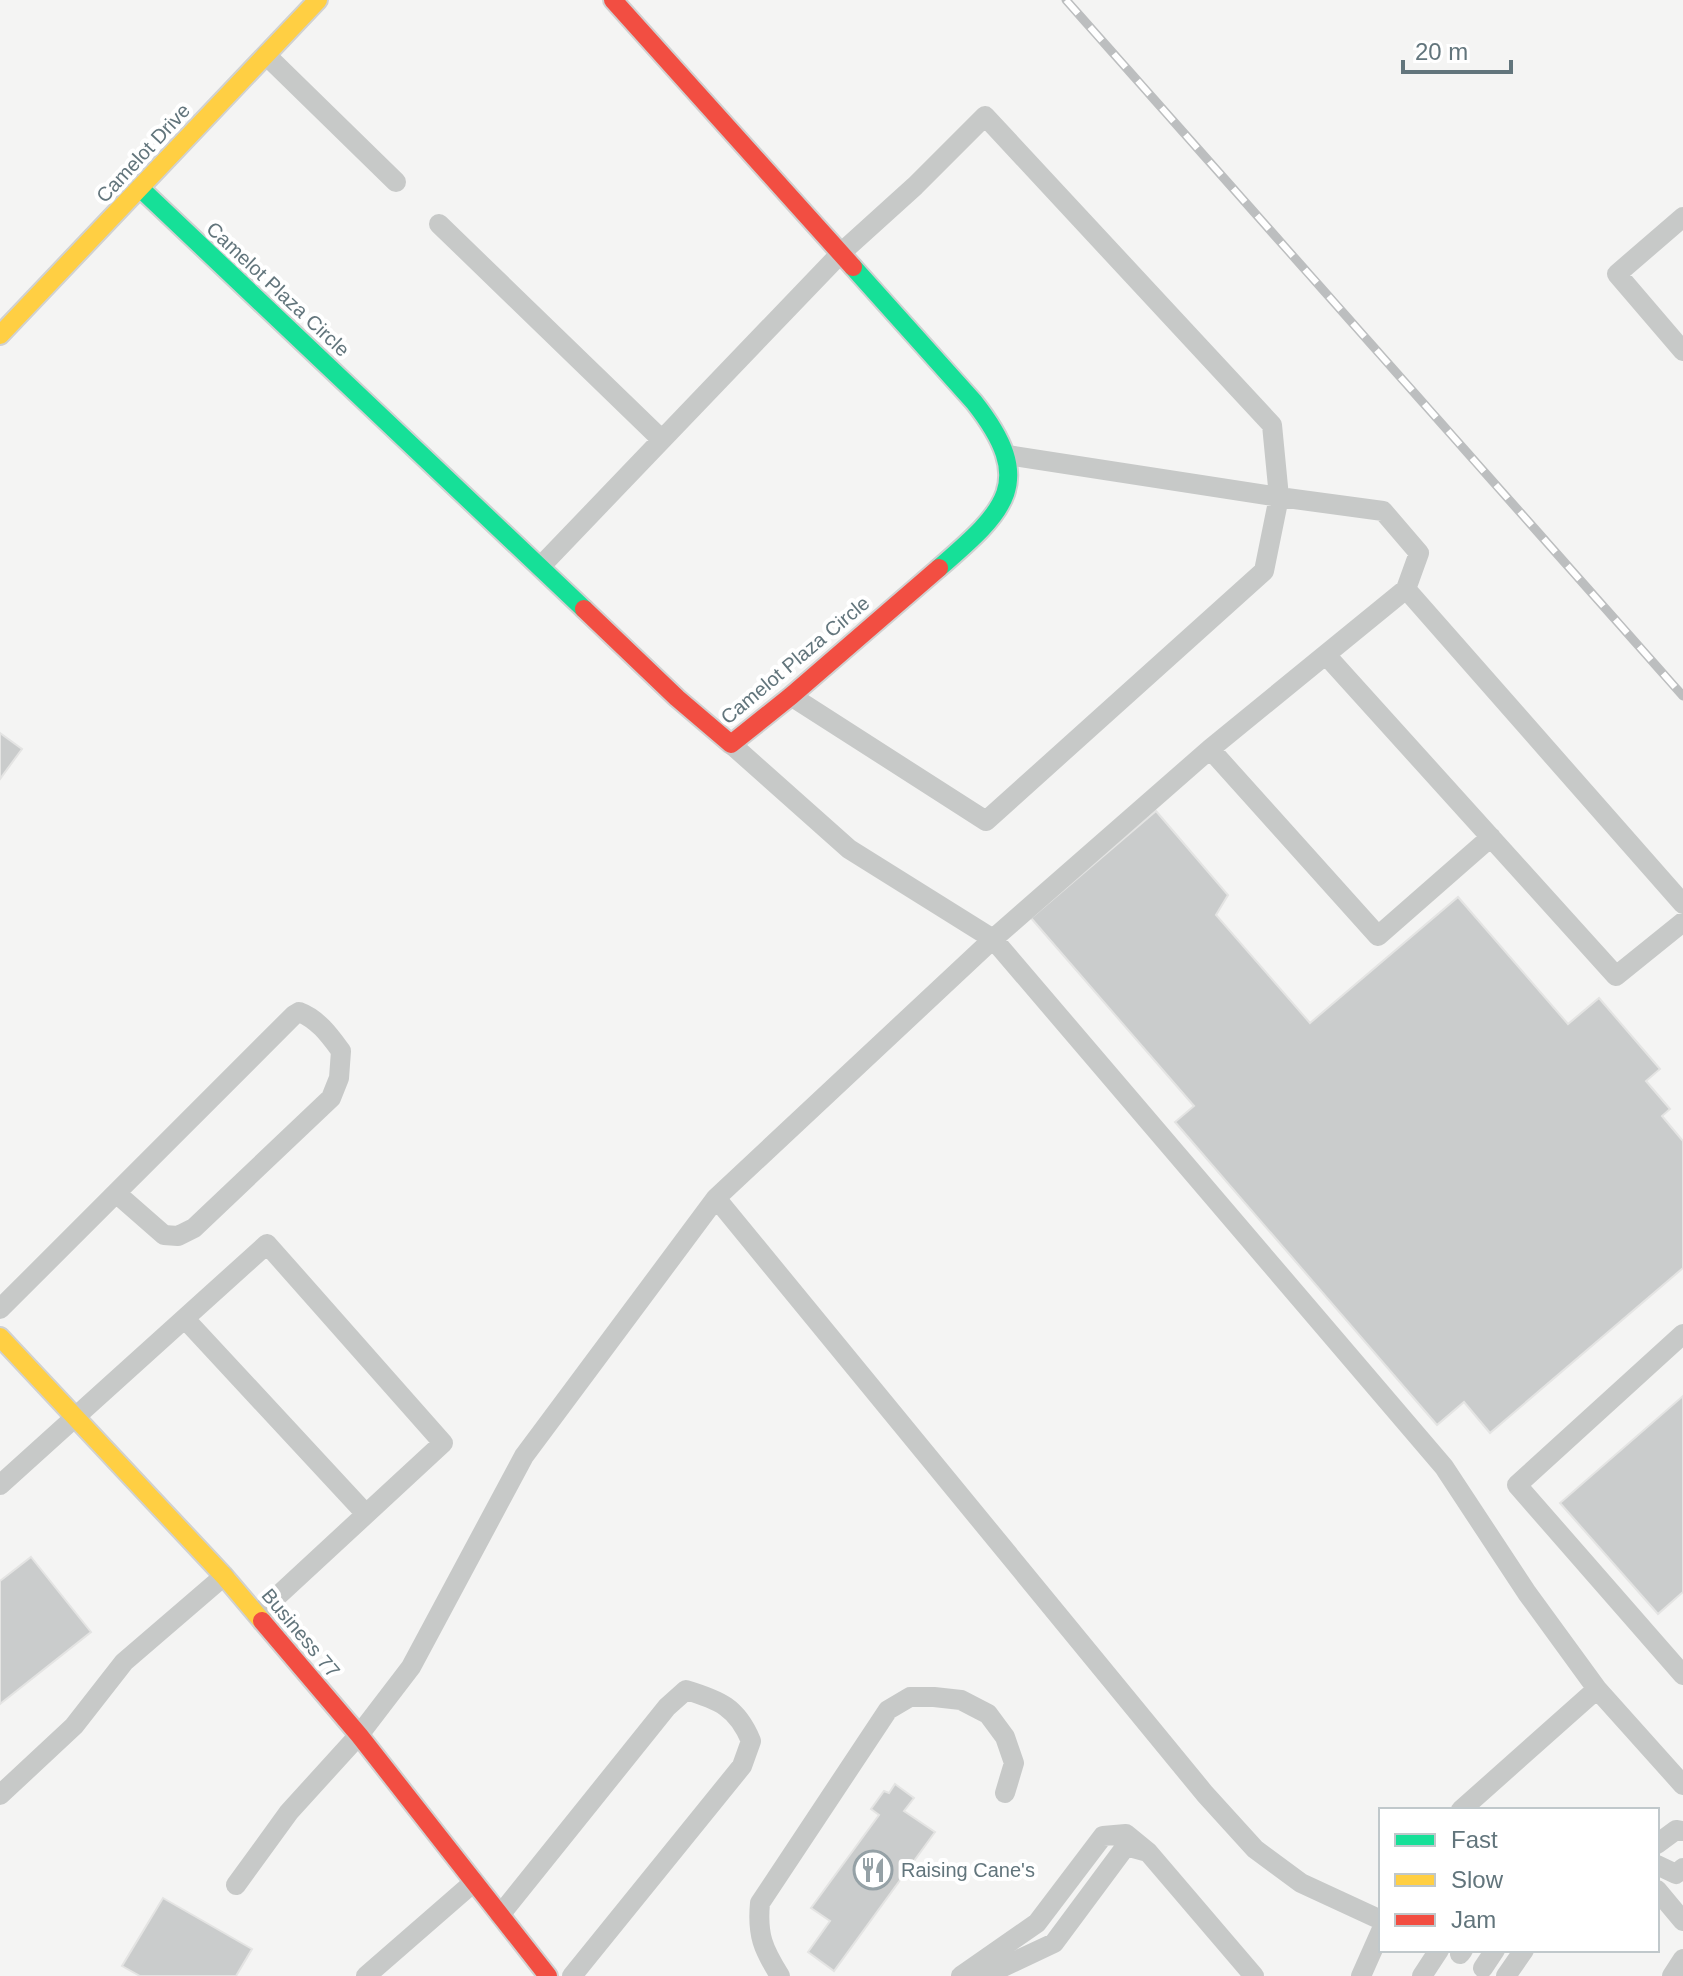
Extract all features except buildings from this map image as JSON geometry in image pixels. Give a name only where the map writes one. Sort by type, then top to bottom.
[{"type":"street","name":"Camelot Drive","points":[[0,335],[318,0]]},
{"type":"street","points":[[613,0],[974,402],[996,429],[1007,455]]},
{"type":"street","name":"Camelot Plaza Circle","points":[[140,188],[677,698],[731,744],[982,531],[1001,506],[1009,481],[1007,455]]},
{"type":"street","name":"Business 77","points":[[0,1337],[224,1576],[359,1735],[548,1976]]},
{"type":"lane","points":[[266,55],[396,182]]},
{"type":"lane","points":[[540,567],[841,253],[915,186],[985,116],[1272,425],[1279,497],[1264,571],[986,821],[791,696]]},
{"type":"lane","points":[[1681,222],[1617,274],[1683,351]]},
{"type":"lane","points":[[439,224],[661,439]]},
{"type":"lane","points":[[236,1885],[289,1812],[359,1735],[411,1667],[524,1456],[716,1198],[993,939],[1210,749],[1406,589],[1419,553],[1383,511],[1007,455]]},
{"type":"lane","points":[[1406,589],[1683,904]]},
{"type":"lane","points":[[1326,655],[1616,976],[1683,922]]},
{"type":"lane","points":[[731,744],[849,849],[993,939],[1444,1467],[1527,1593],[1597,1689],[1683,1785]]},
{"type":"lane","points":[[1210,749],[1378,936],[1491,837]]},
{"type":"lane","points":[[0,1309],[116,1193],[299,1012],[325,1030],[341,1051],[339,1078],[331,1098],[194,1228],[178,1236],[164,1235],[116,1193]]},
{"type":"lane","points":[[716,1198],[1205,1794],[1255,1849],[1301,1883],[1379,1919]]},
{"type":"lane","points":[[0,1485],[267,1244],[443,1443],[257,1615]]},
{"type":"lane","points":[[186,1320],[366,1514]]},
{"type":"lane","points":[[1681,1669],[1517,1485],[1683,1334]]},
{"type":"lane","points":[[0,1795],[74,1726],[124,1662],[224,1576]]},
{"type":"lane","points":[[1463,1808],[1597,1689]]},
{"type":"lane","points":[[500,1915],[667,1707],[686,1690],[718,1699],[743,1722],[751,1741],[742,1766],[572,1976]]},
{"type":"lane","points":[[780,1976],[765,1951],[758,1926],[760,1903],[888,1710],[910,1697],[934,1697],[961,1700],[988,1714],[1005,1737],[1014,1763],[1005,1793]]},
{"type":"lane","points":[[1659,1843],[1676,1830],[1683,1831]]},
{"type":"lane","points":[[961,1976],[1037,1923],[1103,1836],[1126,1834],[1148,1852],[1254,1976]]},
{"type":"lane","points":[[984,1976],[1054,1943],[1126,1846],[1148,1852]]},
{"type":"lane","points":[[1659,1866],[1676,1874],[1683,1868]]},
{"type":"lane","points":[[369,1975],[474,1882]]},
{"type":"lane","points":[[1659,1892],[1683,1921]]},
{"type":"lane","points":[[1361,1976],[1379,1936]]},
{"type":"lane","points":[[1422,1976],[1438,1952]]},
{"type":"lane","points":[[1483,1968],[1494,1952]]},
{"type":"lane","points":[[1506,1976],[1523,1952]]},
{"type":"lane","points":[[1672,1976],[1683,1959]]},
{"type":"railway","points":[[1066,0],[1683,696]]},
{"type":"traffic: fast","points":[[140,188],[584,609]]},
{"type":"traffic: fast","points":[[853,267],[974,402],[1005,454],[1008,474],[1005,493],[996,511],[982,529],[939,568]]},
{"type":"traffic: slow","points":[[0,335],[318,0]]},
{"type":"traffic: slow","points":[[0,1337],[224,1576],[262,1621]]},
{"type":"traffic: jam","points":[[613,0],[853,267]]},
{"type":"traffic: jam","points":[[584,609],[677,698],[731,744],[939,568]]},
{"type":"traffic: jam","points":[[262,1621],[359,1735],[548,1976]]},
{"type":"place","name":"Raising Cane's","points":[[873,1870]]}]
